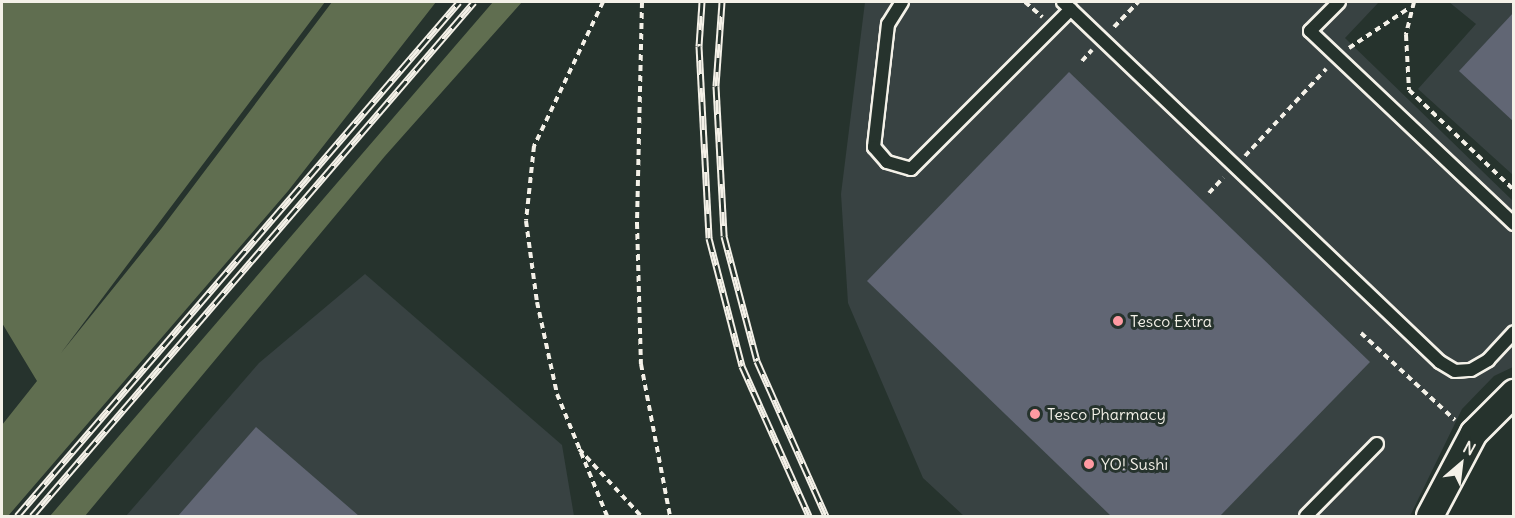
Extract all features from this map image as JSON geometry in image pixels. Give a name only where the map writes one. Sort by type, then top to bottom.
[{"type":"street","points":[[1430,516],[1474,434],[1514,393]]},
{"type":"lane","points":[[902,2],[888,24],[874,147],[887,162],[911,169],[1067,5],[1440,362],[1455,371],[1471,370],[1488,360],[1514,332]]},
{"type":"lane","points":[[1339,2],[1310,31],[1514,224]]},
{"type":"lane","points":[[1306,516],[1377,444]]},
{"type":"path","points":[[603,2],[534,146],[526,221],[537,302],[557,394],[607,516]]},
{"type":"path","points":[[642,2],[638,224],[641,364],[670,516]]},
{"type":"path","points":[[1209,193],[1339,56],[1409,8],[1414,2]]},
{"type":"path","points":[[1409,8],[1408,90],[1514,190]]},
{"type":"path","points":[[1361,333],[1461,424]]},
{"type":"path","points":[[578,447],[641,516]]},
{"type":"shaded area","points":[[865,2],[1379,2],[1345,38],[1513,201],[1513,367],[1494,376],[1462,409],[1410,516],[964,516],[923,478],[848,303],[841,194]]},
{"type":"shaded area","points":[[1449,2],[1513,2],[1513,175],[1418,89],[1476,24]]},
{"type":"shaded area","points":[[365,274],[562,445],[574,516],[126,516],[259,363]]},
{"type":"green space","points":[[2,2],[325,2],[61,353],[161,229],[332,2],[436,2],[288,191],[8,516],[2,516],[2,425],[37,381],[2,323]]},
{"type":"green space","points":[[493,2],[522,2],[385,156],[85,516],[50,516]]},
{"type":"building","points":[[1514,12],[1514,122],[1459,71]]},
{"type":"building","name":"Tesco Extra","points":[[1069,72],[1370,362],[1220,516],[1111,516],[867,281]]},
{"type":"building","points":[[256,427],[359,516],[178,516]]},
{"type":"railway","points":[[17,516],[459,2]]},
{"type":"railway","points":[[32,516],[474,2]]},
{"type":"railway","points":[[702,2],[699,46],[709,238],[742,366],[809,516]]},
{"type":"railway","points":[[722,2],[716,86],[724,236],[757,361],[826,516]]},
{"type":"place","name":"Tesco Extra","points":[[1118,321]]},
{"type":"place","name":"Tesco Pharmacy","points":[[1035,414]]},
{"type":"place","name":"YO! Sushi","points":[[1089,464]]}]
